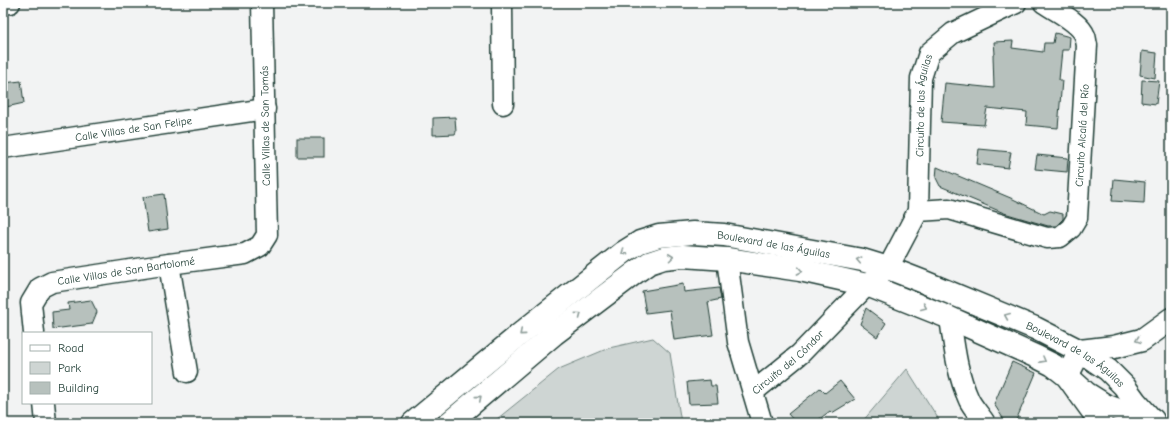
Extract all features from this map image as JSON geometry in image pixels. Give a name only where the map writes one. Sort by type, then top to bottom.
[{"type":"main road","name":"Boulevard de las Águilas","points":[[413,423],[530,326],[624,252],[640,242],[659,236],[693,233],[724,235],[862,260],[924,282],[1034,328],[1080,351],[1108,370],[1124,386],[1135,401],[1158,421]]},
{"type":"main road","name":"Boulevard de las Águilas","points":[[449,423],[554,334],[636,272],[649,263],[664,258],[683,256],[728,258],[800,270],[867,285],[950,318],[1037,357],[1053,366],[1086,393],[1105,405],[1129,414],[1158,421]]},
{"type":"main road","points":[[1101,423],[1067,376],[1080,351],[1114,347],[1142,340],[1171,319]]},
{"type":"street","points":[[3,4],[10,3]]},
{"type":"street","name":"Calle Villas de San Tomás","points":[[260,246],[267,235],[262,3]]},
{"type":"street","points":[[502,3],[503,104]]},
{"type":"street","name":"Circuito de las Águilas","points":[[867,285],[888,268],[918,211],[921,78],[929,53],[953,33],[1016,3]]},
{"type":"street","name":"Circuito Alcalá del Río","points":[[918,211],[949,209],[1047,238],[1060,237],[1071,228],[1077,218],[1087,45],[1085,36],[1081,29],[1072,20],[1044,3]]},
{"type":"street","name":"Calle Villas de San Felipe","points":[[3,148],[265,109]]},
{"type":"street","name":"Calle Villas de San Bartolomé","points":[[34,332],[31,303],[40,288],[52,282],[245,254],[260,246]]},
{"type":"street","name":"Circuito del Cóndor","points":[[728,258],[738,342],[752,392],[800,354],[867,285]]},
{"type":"street","points":[[169,264],[187,372]]},
{"type":"street","points":[[950,318],[955,355],[964,388],[970,401],[985,423]]},
{"type":"street","points":[[752,392],[762,423]]},
{"type":"street","points":[[44,404],[46,423]]},
{"type":"green space","points":[[653,338],[670,353],[681,423],[492,423],[559,369],[609,348]]},
{"type":"green space","points":[[907,369],[941,423],[862,423],[862,422]]},
{"type":"building","points":[[1055,33],[1070,37],[1069,50],[1062,50],[1059,80],[1062,80],[1058,128],[1026,125],[1027,112],[987,108],[984,125],[941,122],[945,83],[994,88],[994,42],[1013,41],[1012,48],[1043,52],[1044,43],[1053,43]]},
{"type":"building","points":[[1142,51],[1157,53],[1155,78],[1140,75]]},
{"type":"building","points":[[1142,80],[1159,81],[1156,104],[1141,102]]},
{"type":"building","points":[[21,81],[24,103],[6,107],[4,83]]},
{"type":"building","points":[[455,117],[455,134],[433,135],[433,118]]},
{"type":"building","points":[[297,138],[324,138],[324,157],[297,157]]},
{"type":"building","points":[[979,149],[1011,152],[1008,168],[977,164]]},
{"type":"building","points":[[1037,155],[1068,158],[1067,172],[1035,169]]},
{"type":"building","points":[[937,167],[1013,199],[1044,214],[1050,211],[1063,214],[1063,219],[1056,226],[1048,226],[1004,213],[940,186],[936,178]]},
{"type":"building","points":[[1114,179],[1145,182],[1144,203],[1112,201]]},
{"type":"building","points":[[164,194],[168,229],[148,232],[143,197]]},
{"type":"building","points":[[683,284],[684,292],[719,288],[721,299],[708,302],[713,335],[674,340],[670,310],[646,313],[642,291]]},
{"type":"building","points":[[91,300],[97,312],[92,324],[53,329],[52,312],[69,310],[68,303]]},
{"type":"building","points":[[866,308],[886,323],[877,337],[860,324]]},
{"type":"building","points":[[1012,362],[1036,373],[1015,423],[1006,423],[994,404]]},
{"type":"building","points":[[710,380],[711,386],[716,386],[718,403],[689,404],[687,382]]},
{"type":"building","points":[[840,381],[855,399],[832,413],[830,411],[814,423],[796,423],[788,414],[820,388],[825,393]]}]
